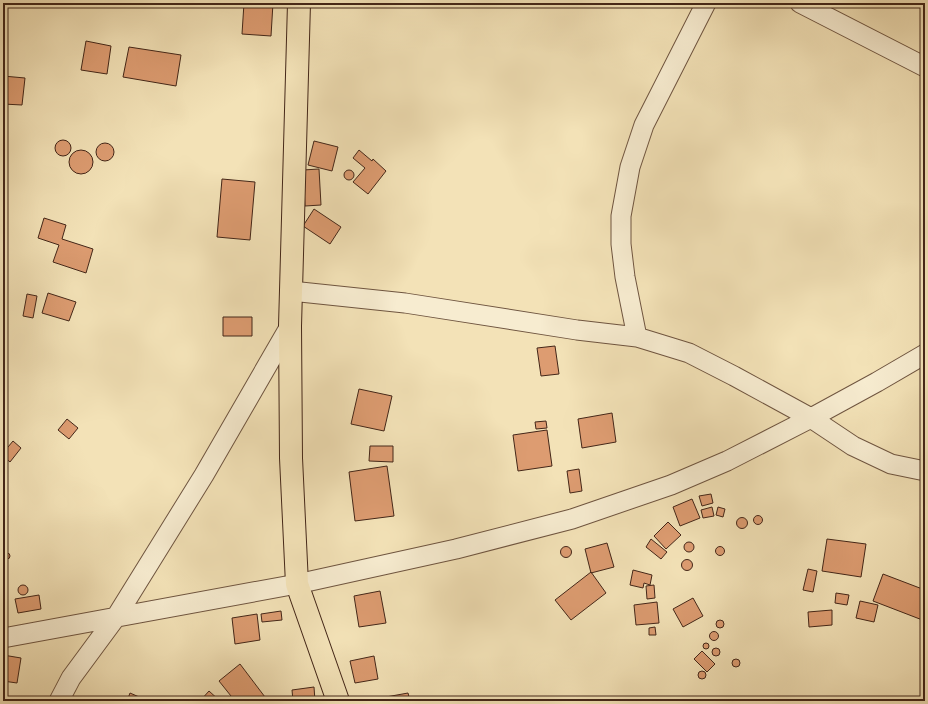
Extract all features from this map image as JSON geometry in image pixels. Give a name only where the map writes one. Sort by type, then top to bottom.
[{"type":"main road","points":[[299,3],[290,326],[291,458],[297,584],[338,701]]},
{"type":"street","points":[[637,337],[625,278],[621,244],[621,216],[630,167],[644,125],[706,3]]},
{"type":"street","points":[[800,3],[925,67]]},
{"type":"street","points":[[291,291],[405,303],[577,330],[637,337],[689,354],[734,376],[811,418],[853,446],[891,464],[925,471]]},
{"type":"street","points":[[59,701],[71,678],[116,618],[204,475],[290,326]]},
{"type":"street","points":[[3,638],[297,584],[456,549],[572,519],[671,485],[727,460],[811,418],[925,354]]},
{"type":"building","points":[[244,3],[273,3],[271,36],[242,34]]},
{"type":"building","points":[[86,41],[111,46],[107,74],[81,70]]},
{"type":"building","points":[[129,47],[181,55],[176,86],[123,77]]},
{"type":"building","points":[[3,76],[25,78],[22,105],[3,104]]},
{"type":"building","points":[[60,140],[66,140],[71,145],[69,154],[66,156],[60,156],[55,151],[55,145]]},
{"type":"building","points":[[314,141],[338,147],[332,171],[308,165]]},
{"type":"building","points":[[105,143],[111,146],[114,152],[111,158],[105,161],[99,158],[96,152],[99,146]]},
{"type":"building","points":[[81,150],[90,153],[93,162],[90,171],[81,174],[72,171],[69,162],[72,153]]},
{"type":"building","points":[[359,150],[372,161],[373,159],[386,171],[368,194],[353,182],[365,168],[353,158]]},
{"type":"building","points":[[319,169],[321,205],[305,206],[303,170]]},
{"type":"building","points":[[347,170],[351,170],[353,171],[353,179],[347,180],[344,177],[344,173]]},
{"type":"building","points":[[222,179],[255,182],[250,240],[217,237]]},
{"type":"building","points":[[314,209],[341,227],[330,244],[303,226]]},
{"type":"building","points":[[44,218],[66,225],[62,239],[93,249],[86,273],[53,262],[59,245],[38,238]]},
{"type":"building","points":[[48,293],[76,302],[69,321],[42,313]]},
{"type":"building","points":[[27,294],[37,296],[33,318],[23,316]]},
{"type":"building","points":[[223,317],[252,317],[252,336],[223,336]]},
{"type":"building","points":[[555,346],[559,374],[541,376],[537,348]]},
{"type":"building","points":[[359,389],[392,396],[384,431],[351,424]]},
{"type":"building","points":[[612,413],[616,442],[582,448],[578,419]]},
{"type":"building","points":[[67,419],[78,428],[69,439],[58,430]]},
{"type":"building","points":[[546,421],[547,428],[536,429],[535,422]]},
{"type":"building","points":[[547,430],[552,466],[518,471],[513,435]]},
{"type":"building","points":[[13,441],[21,448],[10,462],[3,456],[3,453]]},
{"type":"building","points":[[370,446],[393,446],[393,462],[369,461]]},
{"type":"building","points":[[387,466],[394,516],[355,521],[349,472]]},
{"type":"building","points":[[579,469],[582,491],[570,493],[567,471]]},
{"type":"building","points":[[711,494],[713,503],[702,506],[699,496]]},
{"type":"building","points":[[692,499],[700,518],[680,526],[673,507]]},
{"type":"building","points":[[712,507],[714,516],[703,518],[701,510]]},
{"type":"building","points":[[718,507],[725,509],[723,517],[716,515]]},
{"type":"building","points":[[756,516],[760,516],[762,520],[760,524],[756,524],[754,522],[754,518]]},
{"type":"building","points":[[742,517],[746,519],[748,523],[746,527],[742,529],[738,527],[736,523],[738,519]]},
{"type":"building","points":[[668,522],[681,535],[666,549],[654,536]]},
{"type":"building","points":[[651,539],[667,552],[661,559],[646,547]]},
{"type":"building","points":[[827,539],[866,544],[861,577],[822,571]]},
{"type":"building","points":[[689,542],[694,547],[689,552],[684,547]]},
{"type":"building","points":[[607,543],[614,567],[591,573],[585,549]]},
{"type":"building","points":[[3,545],[7,548],[4,552],[3,552]]},
{"type":"building","points":[[720,546],[725,551],[720,556],[715,551]]},
{"type":"building","points":[[564,547],[568,547],[570,548],[570,556],[564,557],[561,554],[561,550]]},
{"type":"building","points":[[7,553],[10,556],[7,559],[4,556]]},
{"type":"building","points":[[687,559],[691,561],[693,565],[691,569],[687,571],[683,569],[681,565],[683,561]]},
{"type":"building","points":[[808,569],[817,571],[813,592],[803,590]]},
{"type":"building","points":[[633,570],[652,575],[650,585],[644,583],[643,588],[630,585]]},
{"type":"building","points":[[591,572],[606,593],[571,620],[555,600]]},
{"type":"building","points":[[883,574],[925,590],[925,621],[873,601]]},
{"type":"building","points":[[21,585],[25,585],[27,586],[27,594],[21,595],[18,592],[18,588]]},
{"type":"building","points":[[654,585],[655,598],[647,599],[646,586]]},
{"type":"building","points":[[380,591],[386,623],[359,627],[354,596]]},
{"type":"building","points":[[836,593],[849,595],[847,605],[835,603]]},
{"type":"building","points":[[39,595],[41,609],[18,613],[15,599]]},
{"type":"building","points":[[693,598],[703,616],[683,627],[673,609]]},
{"type":"building","points":[[860,601],[878,605],[874,622],[856,618]]},
{"type":"building","points":[[657,602],[659,623],[636,625],[634,605]]},
{"type":"building","points":[[832,610],[832,625],[809,627],[808,612]]},
{"type":"building","points":[[281,611],[282,620],[262,622],[261,614]]},
{"type":"building","points":[[257,614],[260,640],[235,644],[232,618]]},
{"type":"building","points":[[720,620],[723,621],[723,627],[720,628],[717,627],[716,624],[717,621]]},
{"type":"building","points":[[655,627],[656,635],[649,635],[649,628]]},
{"type":"building","points":[[712,632],[716,632],[718,636],[716,640],[712,640],[710,638],[710,634]]},
{"type":"building","points":[[706,643],[709,646],[706,649],[703,646]]},
{"type":"building","points":[[714,648],[718,648],[720,652],[718,656],[714,656],[712,654],[712,650]]},
{"type":"building","points":[[702,651],[715,664],[707,672],[694,659]]},
{"type":"building","points":[[3,655],[21,658],[17,683],[3,681]]},
{"type":"building","points":[[374,656],[378,679],[355,683],[350,661]]},
{"type":"building","points":[[734,659],[738,659],[740,663],[738,667],[734,667],[732,665],[732,661]]},
{"type":"building","points":[[240,664],[268,701],[235,701],[219,681]]},
{"type":"building","points":[[702,671],[705,672],[705,678],[702,679],[699,678],[698,675],[699,672]]},
{"type":"building","points":[[314,687],[315,701],[293,701],[292,690]]},
{"type":"building","points":[[209,691],[220,701],[200,701]]},
{"type":"building","points":[[130,693],[146,700],[146,701],[127,701]]},
{"type":"building","points":[[408,693],[410,701],[387,701],[386,697]]}]
